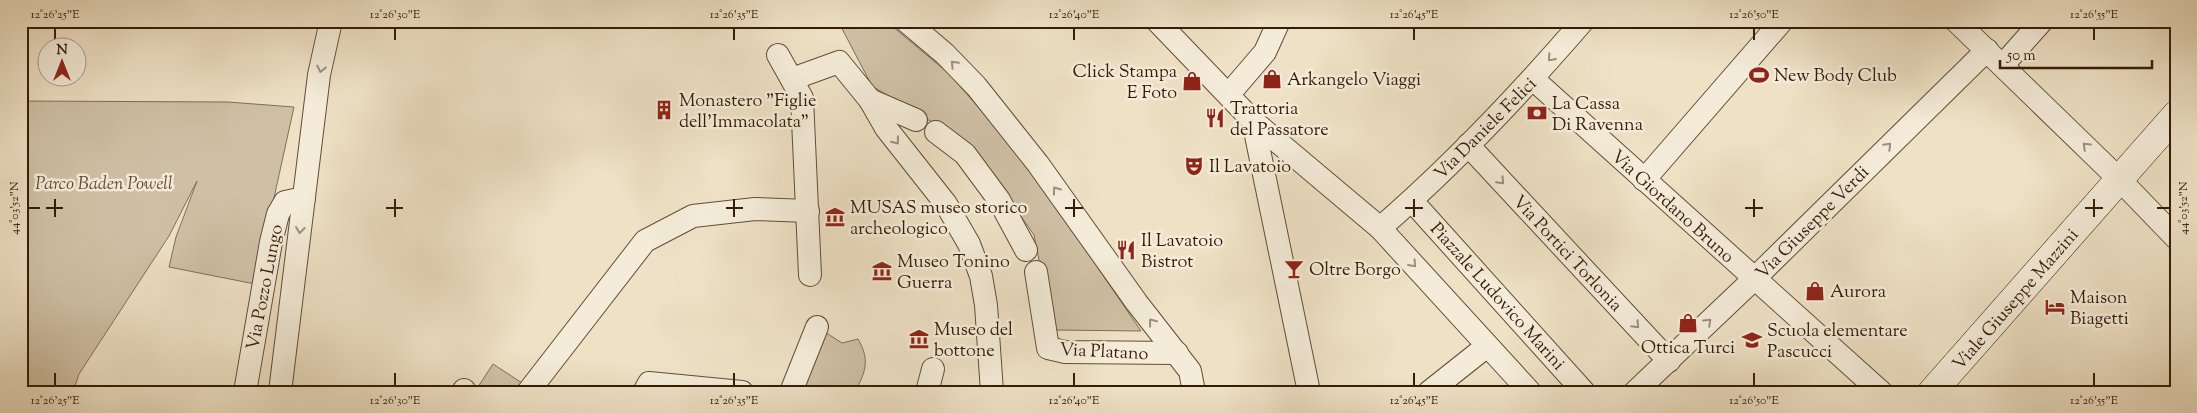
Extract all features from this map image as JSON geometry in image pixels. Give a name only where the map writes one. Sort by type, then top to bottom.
[{"type":"main road","name":"Viale Giuseppe Mazzini","points":[[1932,392],[2176,115]]},
{"type":"street","name":"Via Pozzo Lungo","points":[[280,392],[320,76],[331,21]]},
{"type":"street","points":[[906,21],[945,54],[976,86],[1038,164],[1137,303],[1190,371],[1194,392]]},
{"type":"street","points":[[1157,21],[1254,121],[1380,228],[1530,392]]},
{"type":"street","points":[[1229,94],[1266,52],[1279,21]]},
{"type":"street","name":"Via Daniele Felici","points":[[1380,228],[1412,201],[1533,79],[1583,21]]},
{"type":"street","points":[[1644,180],[1782,21]]},
{"type":"street","points":[[1956,21],[2120,180],[2176,238]]},
{"type":"street","name":"Via Giuseppe Verdi","points":[[1635,392],[1754,279],[1995,57],[2042,21]]},
{"type":"street","points":[[778,56],[802,98],[810,275]]},
{"type":"street","points":[[792,79],[840,62],[870,100],[886,128],[946,204],[969,244],[981,276],[986,305],[992,392]]},
{"type":"street","name":"Via Giordano Bruno","points":[[1533,79],[1881,392]]},
{"type":"street","points":[[870,100],[916,120]]},
{"type":"street","points":[[1254,121],[1309,392]]},
{"type":"street","points":[[936,132],[965,154],[1000,200],[1026,250]]},
{"type":"street","name":"Via Portici Torlonia","points":[[1468,145],[1668,361]]},
{"type":"street","name":"Via Pozzo Lungo","points":[[245,392],[270,242],[278,214],[286,202],[304,198]]},
{"type":"street","name":"Piazzale Ludovico Marini","points":[[1412,201],[1584,392]]},
{"type":"street","points":[[528,392],[645,241],[693,216],[755,209],[808,210]]},
{"type":"street","name":"Via Platano","points":[[1036,272],[1048,348],[1065,352],[1177,353]]},
{"type":"street","points":[[791,392],[817,327]]},
{"type":"street","points":[[1428,392],[1487,346]]},
{"type":"street","points":[[927,392],[933,369]]},
{"type":"street","points":[[647,387],[742,392]]},
{"type":"green space","points":[[838,21],[886,21],[947,72],[1018,151],[1141,331],[1053,330],[1034,235],[972,146],[872,86]]},
{"type":"green space","name":"Parco Baden Powell","points":[[21,101],[228,102],[294,107],[255,284],[169,267],[176,237],[197,181],[169,236],[79,374],[73,392],[21,392]]},
{"type":"green space","points":[[817,327],[842,343],[858,339],[864,353],[865,366],[862,378],[855,392],[790,392]]},
{"type":"green space","points":[[493,364],[525,385],[521,392],[476,390]]},
{"type":"place","name":"New Body Club","points":[[1759,75]]},
{"type":"place","name":"Arkangelo Viaggi","points":[[1272,79]]},
{"type":"place","name":"Click Stampa E Foto","points":[[1192,81]]},
{"type":"place","name":"Monastero \"Figlie dell'Immacolata\"","points":[[664,110]]},
{"type":"place","name":"La Cassa Di Ravenna","points":[[1537,113]]},
{"type":"place","name":"Trattoria del Passatore","points":[[1215,118]]},
{"type":"place","name":"Il Lavatoio","points":[[1194,166]]},
{"type":"place","name":"MUSAS museo storico archeologico","points":[[835,217]]},
{"type":"place","name":"Il Lavatoio Bistrot","points":[[1126,250]]},
{"type":"place","name":"Oltre Borgo","points":[[1294,269]]},
{"type":"place","name":"Museo Tonino Guerra","points":[[882,271]]},
{"type":"place","name":"Aurora","points":[[1815,291]]},
{"type":"place","name":"Maison Biagetti","points":[[2055,307]]},
{"type":"place","name":"Ottica Turci","points":[[1688,323]]},
{"type":"place","name":"Museo del bottone","points":[[919,339]]},
{"type":"place","name":"Scuola elementare Pascucci","points":[[1752,340]]}]
